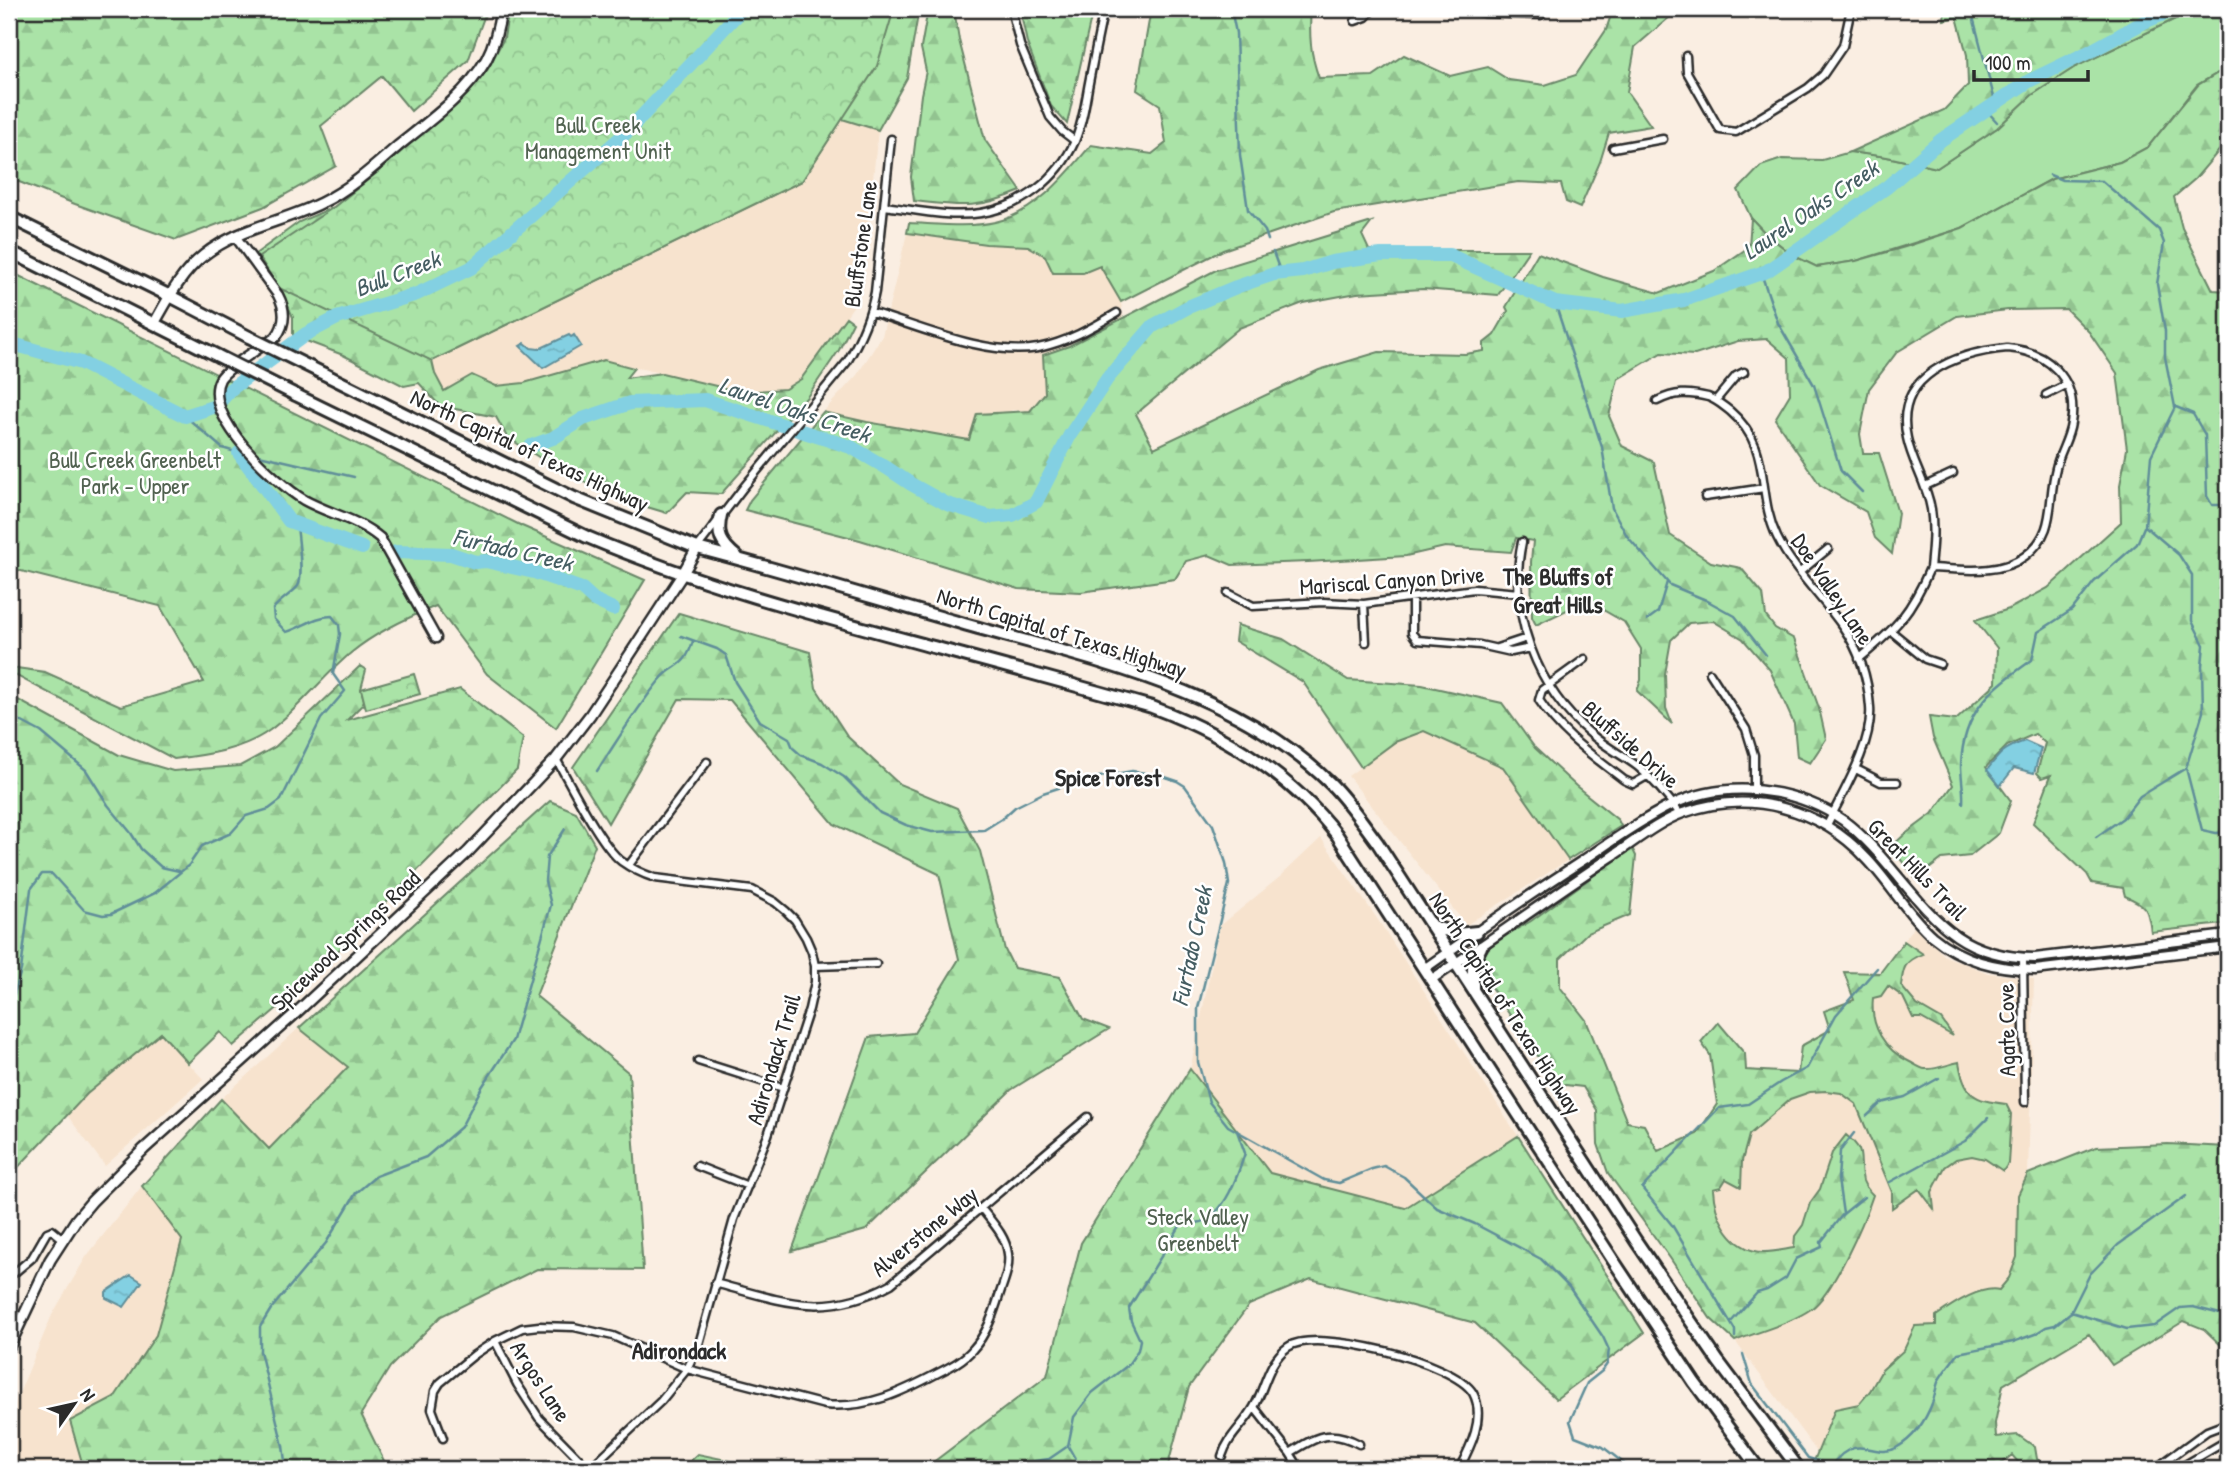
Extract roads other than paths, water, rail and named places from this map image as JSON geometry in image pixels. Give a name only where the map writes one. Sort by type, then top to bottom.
[{"type":"highway","name":"North Capital of Texas Highway","points":[[9,217],[574,498],[697,548],[1107,665],[1185,690],[1218,705],[1270,736],[1331,784],[1377,842],[1688,1317],[1799,1469]]},
{"type":"highway","name":"North Capital of Texas Highway","points":[[9,251],[587,537],[682,575],[823,617],[1153,707],[1222,737],[1274,773],[1320,814],[1337,835],[1620,1272],[1695,1382],[1759,1469]]},
{"type":"highway","points":[[721,516],[718,527],[722,541],[742,561]]},
{"type":"highway","points":[[1431,926],[1457,934],[1477,932]]},
{"type":"highway","points":[[1473,989],[1474,963],[1481,947]]},
{"type":"main road","points":[[154,324],[194,263],[219,244],[318,205],[336,195],[357,181],[436,115],[486,60],[501,9]]},
{"type":"main road","name":"Spicewood Springs Road","points":[[9,1347],[50,1260],[92,1200],[468,852],[556,759],[590,715],[697,548]]},
{"type":"street","points":[[1011,9],[1020,45],[1050,117],[1075,141]]},
{"type":"street","points":[[884,206],[950,214],[980,214],[1009,206],[1025,198],[1047,181],[1075,141],[1083,116],[1104,9]]},
{"type":"street","points":[[1355,20],[1366,17],[1373,9]]},
{"type":"street","points":[[1466,9],[1484,13],[1541,15]]},
{"type":"street","points":[[1686,56],[1687,72],[1720,130],[1736,132],[1808,88],[1823,75],[1843,46],[1851,9]]},
{"type":"street","name":"Bluffstone Lane","points":[[697,548],[743,488],[823,393],[859,342],[871,312],[878,271],[891,139]]},
{"type":"street","points":[[1613,148],[1663,139]]},
{"type":"street","points":[[235,236],[278,295],[284,317],[275,337],[228,371],[218,386],[217,397],[223,417],[234,434],[286,488],[319,508],[366,527],[380,538],[436,638]]},
{"type":"street","points":[[871,312],[975,345],[1014,349],[1038,348],[1062,341],[1079,335],[1117,313]]},
{"type":"street","points":[[1859,659],[1908,613],[1930,568],[1933,530],[1926,486],[1906,435],[1907,410],[1917,386],[1938,366],[1998,349],[2017,349],[2047,359],[2066,385],[2071,398],[2072,420],[2056,468],[2050,519],[2040,541],[2023,558],[1999,568],[1930,568]]},
{"type":"street","points":[[1657,401],[1670,394],[1686,392],[1716,400],[1735,376],[1744,372]]},
{"type":"street","points":[[2046,394],[2066,385]]},
{"type":"street","name":"Doe Valley Lane","points":[[1716,400],[1733,414],[1755,442],[1764,472],[1769,512],[1776,535],[1800,572],[1843,628],[1866,678],[1871,710],[1867,734],[1856,769],[1827,825]]},
{"type":"street","points":[[1926,486],[1953,473]]},
{"type":"street","points":[[1705,497],[1765,488]]},
{"type":"street","name":"Bluffside Drive","points":[[1522,542],[1518,563],[1519,593],[1527,638],[1549,685],[1567,712],[1580,725],[1647,776],[1680,814]]},
{"type":"street","points":[[1800,572],[1828,550]]},
{"type":"street","name":"Mariscal Canyon Drive","points":[[1228,593],[1253,606],[1323,602],[1364,604],[1475,589],[1519,593]]},
{"type":"street","points":[[1412,599],[1412,633],[1417,640],[1497,648],[1511,652],[1531,648]]},
{"type":"street","points":[[1364,604],[1366,642]]},
{"type":"street","points":[[1891,631],[1925,659],[1940,664]]},
{"type":"street","points":[[1497,648],[1527,638]]},
{"type":"street","points":[[1585,659],[1542,690],[1539,700],[1578,746],[1624,780],[1633,784],[1647,776]]},
{"type":"street","points":[[1710,673],[1746,729],[1754,755],[1754,790]]},
{"type":"street","name":"Adirondack Trail","points":[[556,759],[604,841],[621,860],[655,878],[752,890],[775,902],[795,920],[809,945],[815,966],[812,996],[768,1136],[734,1219],[699,1344],[687,1369],[661,1401],[589,1469]]},
{"type":"street","points":[[629,866],[707,762]]},
{"type":"street","points":[[1856,769],[1881,782],[1897,782]]},
{"type":"street","name":"Great Hills Trail","points":[[1424,970],[1652,815],[1702,794],[1754,790],[1798,798],[1832,814],[1873,846],[1926,910],[1948,931],[1989,952],[2023,958],[2228,935]]},
{"type":"street","name":"Great Hills Trail","points":[[1432,979],[1553,894],[1680,814],[1720,804],[1765,803],[1785,807],[1827,825],[1868,860],[1932,935],[1964,957],[1984,964],[2023,970],[2228,947]]},
{"type":"street","points":[[1547,884],[1553,894]]},
{"type":"street","name":"Agate Cove","points":[[2023,958],[2025,1102]]},
{"type":"street","points":[[815,966],[876,964]]},
{"type":"street","points":[[698,1061],[783,1088]]},
{"type":"street","name":"Alverstone Way","points":[[715,1283],[810,1306],[825,1306],[859,1299],[891,1284],[1088,1117]]},
{"type":"street","points":[[697,1166],[748,1186]]},
{"type":"street","points":[[443,1438],[432,1409],[435,1391],[447,1377],[495,1341],[522,1328],[539,1326],[574,1327],[613,1336],[687,1369],[775,1393],[840,1406],[898,1394],[969,1355],[982,1338],[995,1307],[1009,1264],[1009,1256],[1003,1237],[982,1208]]},
{"type":"street","points":[[14,1273],[32,1258],[47,1232],[52,1230],[63,1240]]},
{"type":"street","name":"Argos Lane","points":[[495,1341],[517,1384],[539,1418],[589,1469]]},
{"type":"street","points":[[1222,1456],[1226,1443],[1254,1407],[1274,1364],[1286,1348],[1295,1343],[1321,1342],[1371,1347],[1391,1352],[1457,1377],[1467,1385],[1478,1408],[1477,1423],[1459,1469]]},
{"type":"street","points":[[1254,1407],[1300,1469]]},
{"type":"street","points":[[2155,1469],[2207,1431],[2228,1423]]},
{"type":"street","points":[[1290,1453],[1314,1439],[1326,1436],[1347,1438],[1359,1444]]},
{"type":"street","points":[[2178,1469],[2228,1440]]},
{"type":"water","points":[[574,335],[581,346],[543,368],[520,346],[525,343],[531,348],[539,349]]},
{"type":"water","points":[[2025,741],[2041,748],[2034,773],[2014,768],[2000,786],[1987,770],[2003,752]]},
{"type":"water","points":[[131,1275],[142,1282],[124,1307],[106,1298],[106,1292]]},
{"type":"waterway","name":"Bull Creek","points":[[9,343],[81,363],[185,416],[216,406],[231,389],[306,334],[337,318],[417,294],[471,268],[627,132],[742,9]]},
{"type":"waterway","points":[[1231,9],[1236,33],[1240,155],[1248,210],[1265,231],[1268,240]]},
{"type":"waterway","points":[[1971,9],[1996,105]]},
{"type":"waterway","name":"Laurel Oaks Creek","points":[[531,446],[553,438],[583,419],[630,403],[705,400],[851,447],[947,504],[990,517],[1013,515],[1036,502],[1070,435],[1107,379],[1153,326],[1188,307],[1274,274],[1303,271],[1332,262],[1381,255],[1449,255],[1555,303],[1622,311],[1684,300],[1767,271],[1887,187],[1941,140],[2029,81],[2144,22],[2176,9]]},
{"type":"waterway","points":[[1987,111],[1997,122]]},
{"type":"waterway","points":[[2050,175],[2062,180],[2102,181],[2159,230],[2164,243],[2157,284],[2165,331],[2165,357],[2175,407],[2151,456],[2145,526],[2179,555],[2192,575],[2192,621],[2204,645],[2203,712],[2186,768],[2202,830],[2228,832]]},
{"type":"waterway","points":[[1273,252],[1281,274]]},
{"type":"waterway","points":[[1761,273],[1778,323],[1814,385],[1841,471],[1862,492]]},
{"type":"waterway","points":[[1555,303],[1602,447],[1612,508],[1627,536],[1670,585],[1735,616],[1766,655]]},
{"type":"waterway","points":[[2176,407],[2193,414],[2205,435],[2207,496],[2212,505],[2228,505]]},
{"type":"waterway","name":"Laurel Oaks Creek","points":[[185,416],[222,448],[239,453]]},
{"type":"waterway","name":"Furtado Creek","points":[[239,453],[289,521],[362,548]]},
{"type":"waterway","name":"Laurel Oaks Creek","points":[[259,455],[354,477]]},
{"type":"waterway","points":[[9,1012],[21,970],[31,889],[42,874],[52,874],[84,910],[103,915],[111,914],[155,893],[189,865],[202,846],[231,833],[246,816],[269,809],[281,800],[321,719],[345,691],[333,674],[340,634],[339,625],[332,616],[319,618],[286,632],[274,619],[273,609],[300,581],[297,525]]},
{"type":"waterway","points":[[1963,803],[1963,746],[1967,730],[1982,703],[2004,681],[2032,660],[2038,632],[2072,610],[2094,582],[2137,544],[2144,527]]},
{"type":"waterway","name":"Furtado Creek","points":[[396,552],[451,554],[475,562],[486,561],[534,572],[582,589],[594,600],[613,609]]},
{"type":"waterway","points":[[1647,620],[1658,612],[1667,582]]},
{"type":"waterway","name":"Furtado Creek","points":[[681,636],[726,655],[735,682],[760,721],[789,738],[793,748],[801,755],[822,763],[844,777],[880,813],[906,825],[932,832],[984,830],[1015,807],[1043,793],[1083,780],[1132,771],[1159,775],[1185,786],[1213,825],[1226,863],[1229,884],[1198,1008],[1198,1062],[1209,1102],[1228,1126],[1324,1180],[1339,1183],[1384,1166],[1404,1177],[1437,1208],[1475,1224],[1541,1259],[1569,1287],[1609,1350],[1607,1364],[1587,1383],[1570,1421],[1575,1436],[1603,1447],[1631,1469]]},
{"type":"waterway","points":[[597,771],[642,703],[664,675],[682,662],[693,641]]},
{"type":"waterway","points":[[9,715],[41,732],[86,770],[141,849],[161,867],[179,871]]},
{"type":"waterway","points":[[2096,837],[2123,818],[2140,796],[2186,768]]},
{"type":"waterway","points":[[286,1469],[260,1351],[260,1327],[271,1309],[326,1243],[356,1193],[376,1176],[426,1157],[461,1127],[482,1087],[513,1040],[551,905],[545,881],[547,857],[565,829]]},
{"type":"waterway","points":[[1735,1337],[1735,1330],[1672,1225],[1642,1188],[1719,1108],[1748,1104],[1807,1068],[1836,1015],[1877,968]]},
{"type":"waterway","points":[[1867,1116],[1881,1103],[1905,1097],[1939,1078]]},
{"type":"waterway","points":[[1890,1182],[1965,1141],[1988,1118]]},
{"type":"waterway","points":[[995,1469],[1049,1459],[1068,1446],[1074,1417],[1092,1393],[1128,1365],[1138,1350],[1140,1340],[1131,1321],[1129,1308],[1180,1226],[1209,1218],[1224,1202],[1245,1153],[1237,1131]]},
{"type":"waterway","points":[[1731,1322],[1757,1293],[1786,1278],[1796,1259],[1822,1247],[1821,1242],[1843,1214],[1838,1179],[1840,1151],[1854,1133]]},
{"type":"waterway","points":[[1835,1469],[1832,1465],[1850,1449],[1858,1447],[1888,1451],[1902,1444],[1923,1422],[1939,1380],[1958,1353],[2013,1342],[2055,1325],[2071,1312],[2090,1274],[2118,1245],[2186,1196]]},
{"type":"waterway","points":[[1843,1214],[1864,1197]]},
{"type":"waterway","points":[[2071,1312],[2127,1329],[2154,1326],[2180,1308],[2193,1307],[2228,1316]]},
{"type":"waterway","points":[[1743,1354],[1752,1384],[1808,1458],[1832,1465]]},
{"type":"waterway","points":[[1068,1446],[1081,1469]]},
{"type":"district","name":"The Bluffs of Great Hills","points":[[1558,590]]},
{"type":"district","name":"Spice Forest","points":[[1108,777]]},
{"type":"district","name":"Adirondack","points":[[679,1350]]},
{"type":"park label","name":"Bull Creek Management Unit","points":[[598,137]]},
{"type":"park label","name":"Bull Creek Greenbelt Park - Upper","points":[[135,472]]},
{"type":"park label","name":"Steck Valley Greenbelt","points":[[1198,1229]]}]
